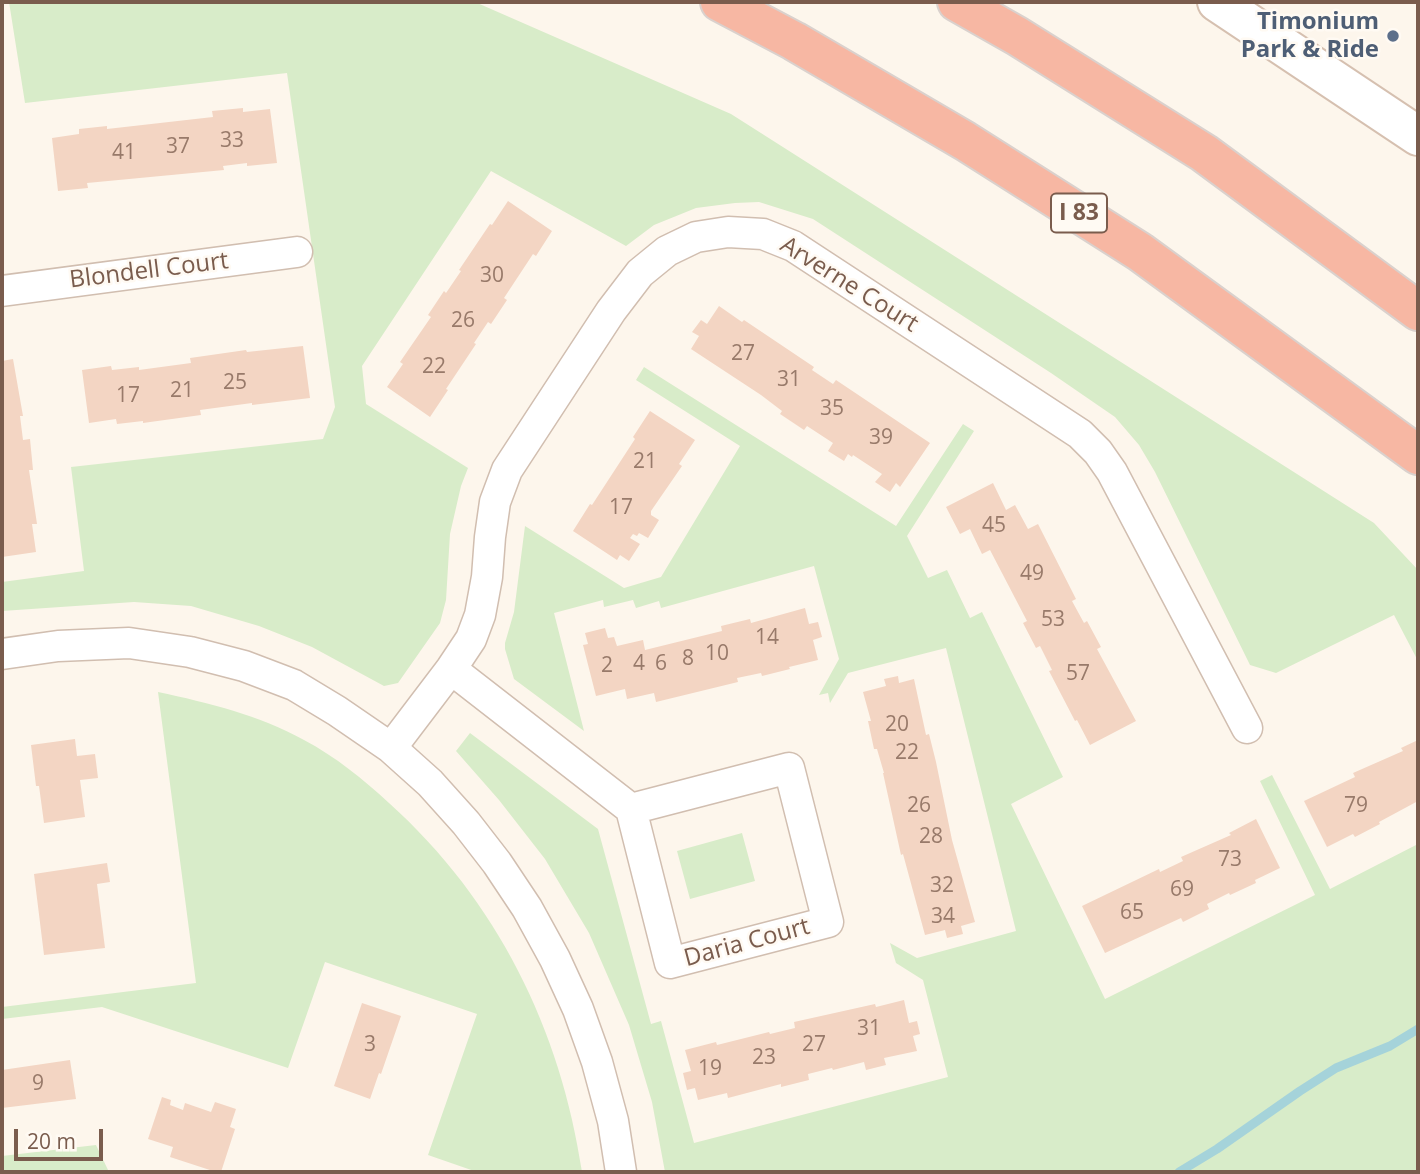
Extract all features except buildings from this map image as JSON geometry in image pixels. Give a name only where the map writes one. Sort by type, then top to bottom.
[{"type":"highway","name":"I 83","points":[[720,2],[794,41],[965,141],[1128,245],[1418,455]]},
{"type":"highway","points":[[957,2],[1017,36],[1204,153],[1418,311]]},
{"type":"main road","points":[[1217,2],[1418,136]]},
{"type":"street","name":"Arverne Court","points":[[391,748],[451,670],[471,639],[480,615],[487,578],[495,502],[507,470],[611,311],[640,273],[667,251],[696,237],[728,232],[763,234],[793,246],[1080,434],[1098,452],[1112,472],[1247,727]]},
{"type":"street","name":"Blondell Court","points":[[2,291],[297,252]]},
{"type":"street","points":[[2,654],[58,646],[129,643],[201,654],[244,666],[293,685],[391,748],[430,783],[466,823],[527,908],[555,959],[578,1009],[597,1062],[613,1121],[621,1172]]},
{"type":"street","points":[[451,670],[631,809]]},
{"type":"street","name":"Daria Court","points":[[789,768],[828,922],[670,963],[631,809],[789,768]]},
{"type":"green space","points":[[9,2],[475,2],[731,114],[1374,523],[1418,570],[1418,661],[1394,615],[1276,673],[1250,665],[1155,472],[1139,445],[1115,417],[813,219],[759,202],[696,208],[654,225],[626,246],[491,171],[362,366],[366,404],[468,468],[450,534],[446,600],[440,623],[398,683],[384,686],[312,647],[259,626],[191,606],[134,602],[2,611],[2,582],[84,571],[71,467],[323,439],[335,407],[287,73],[25,103]]},
{"type":"green space","points":[[644,367],[896,526],[963,424],[974,431],[907,536],[928,578],[947,570],[970,618],[982,612],[1063,777],[1011,804],[1105,999],[1315,895],[1260,781],[1272,775],[1330,889],[1418,844],[1418,1172],[665,1172],[652,1102],[629,1025],[589,933],[545,859],[456,751],[470,733],[598,829],[651,1024],[661,1021],[694,1143],[948,1077],[923,980],[896,963],[890,943],[917,958],[1016,931],[946,648],[848,673],[830,703],[828,693],[819,695],[839,659],[814,566],[661,608],[659,601],[636,608],[633,600],[604,607],[603,600],[554,613],[584,731],[514,679],[505,643],[514,612],[525,526],[624,588],[661,577],[740,446],[636,380]]},
{"type":"green space","points":[[158,692],[215,705],[287,731],[304,740],[359,777],[427,841],[462,882],[492,925],[518,971],[540,1018],[558,1068],[572,1119],[582,1172],[477,1172],[428,1155],[477,1014],[325,962],[288,1068],[102,1007],[2,1019],[2,1007],[196,983]]},
{"type":"green space","points":[[742,833],[755,881],[690,899],[677,851]]},
{"type":"green space","points":[[96,1145],[109,1172],[2,1172],[2,1156]]},
{"type":"waterway","points":[[1179,1172],[1336,1068],[1390,1046],[1418,1029]]},
{"type":"place","name":"Timonium Park & Ride","points":[[1393,36]]}]
